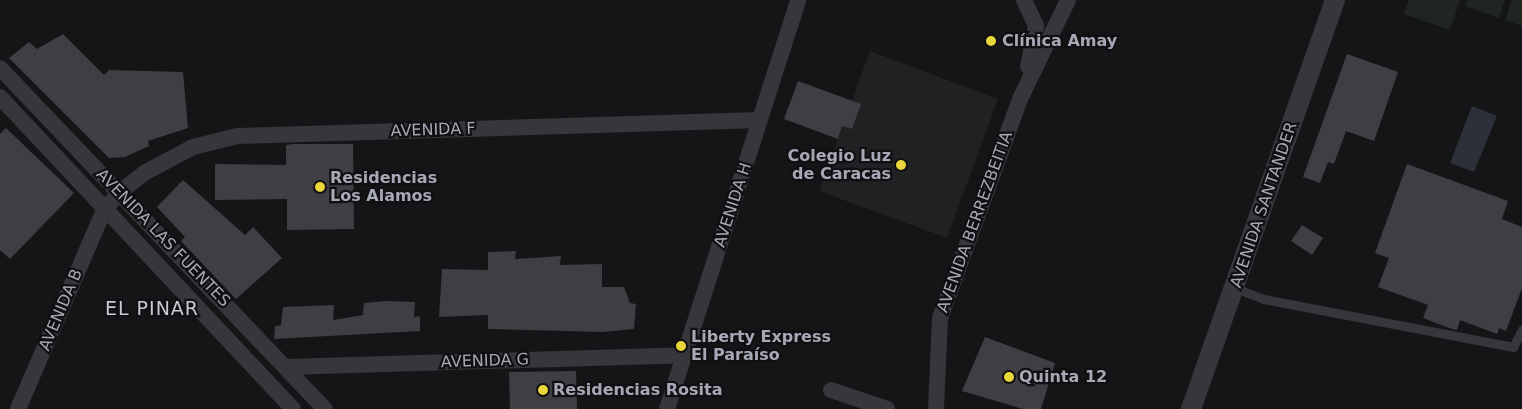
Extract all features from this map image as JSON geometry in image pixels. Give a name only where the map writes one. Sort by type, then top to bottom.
[{"type":"street","name":"AVENIDA H","points":[[667,409],[798,0]]},
{"type":"street","name":"AVENIDA BERREZBEITIA","points":[[1020,98],[1036,26],[1024,0]]},
{"type":"street","name":"AVENIDA BERREZBEITIA","points":[[936,409],[940,318],[1020,98],[1068,0]]},
{"type":"street","name":"AVENIDA SANTANDER","points":[[1192,409],[1335,0]]},
{"type":"street","name":"AVENIDA LAS FUENTES","points":[[0,68],[325,409]]},
{"type":"street","name":"AVENIDA LAS FUENTES","points":[[0,97],[104,210],[293,409]]},
{"type":"street","name":"AVENIDA F","points":[[104,210],[120,192],[174,155],[214,140],[237,136],[760,120]]},
{"type":"street","name":"AVENIDA B","points":[[18,409],[104,210]]},
{"type":"street","name":"AVENIDA G","points":[[286,367],[685,355]]},
{"type":"street","points":[[268,383],[286,367]]},
{"type":"street","points":[[831,390],[887,409]]},
{"type":"lane","points":[[1235,288],[1264,299],[1513,347],[1522,329]]},
{"type":"shaded area","points":[[1409,0],[1460,0],[1450,30],[1404,14]]},
{"type":"shaded area","points":[[1467,0],[1505,0],[1499,18],[1465,6]]},
{"type":"shaded area","points":[[1512,0],[1522,0],[1522,26],[1505,20]]},
{"type":"shaded area","name":"Colegio Luz de Caracas","points":[[870,51],[998,99],[947,238],[819,191]]},
{"type":"shaded area","points":[[1472,106],[1497,116],[1474,172],[1450,163]]},
{"type":"building","points":[[63,34],[104,75],[109,70],[183,72],[188,128],[148,141],[149,146],[125,157],[109,158],[9,58],[29,42],[37,49]]},
{"type":"building","points":[[1347,54],[1398,72],[1374,141],[1346,131],[1334,164],[1328,162],[1320,183],[1303,177]]},
{"type":"building","points":[[798,81],[861,104],[852,129],[842,126],[838,139],[784,119]]},
{"type":"building","points":[[6,128],[74,193],[10,259],[0,250],[0,134]]},
{"type":"building","name":"Residencias Los Alamos","points":[[353,144],[354,229],[287,230],[287,199],[215,200],[215,164],[286,165],[286,145]]},
{"type":"building","points":[[1407,164],[1508,201],[1502,219],[1522,227],[1522,288],[1506,331],[1499,328],[1497,334],[1460,320],[1457,330],[1452,329],[1423,318],[1428,305],[1378,287],[1389,258],[1375,253]]},
{"type":"building","points":[[183,180],[245,235],[253,227],[282,258],[236,299],[181,241],[185,237],[157,207]]},
{"type":"building","points":[[1302,225],[1323,238],[1312,255],[1291,241]]},
{"type":"building","points":[[516,251],[515,259],[561,256],[560,265],[602,264],[602,287],[624,287],[630,303],[636,304],[634,329],[603,332],[488,329],[488,315],[439,317],[442,269],[488,270],[488,252]]},
{"type":"building","points":[[386,301],[415,302],[414,317],[420,316],[420,331],[274,339],[275,326],[281,325],[283,307],[334,305],[333,320],[363,315],[364,303]]},
{"type":"building","name":"Quinta 12","points":[[985,337],[1055,363],[1041,409],[1023,409],[962,391]]},
{"type":"building","name":"Residencias Rosita","points":[[576,371],[577,409],[510,409],[509,372]]},
{"type":"place","name":"Clínica Amay","points":[[991,41]]},
{"type":"place","name":"Colegio Luz de Caracas","points":[[901,165]]},
{"type":"place","name":"Residencias Los Alamos","points":[[320,187]]},
{"type":"place","name":"Liberty Express El Paraíso","points":[[681,346]]},
{"type":"place","name":"Quinta 12","points":[[1009,377]]},
{"type":"place","name":"Residencias Rosita","points":[[543,390]]},
{"type":"district","name":"EL PINAR","points":[[152,309]]}]
